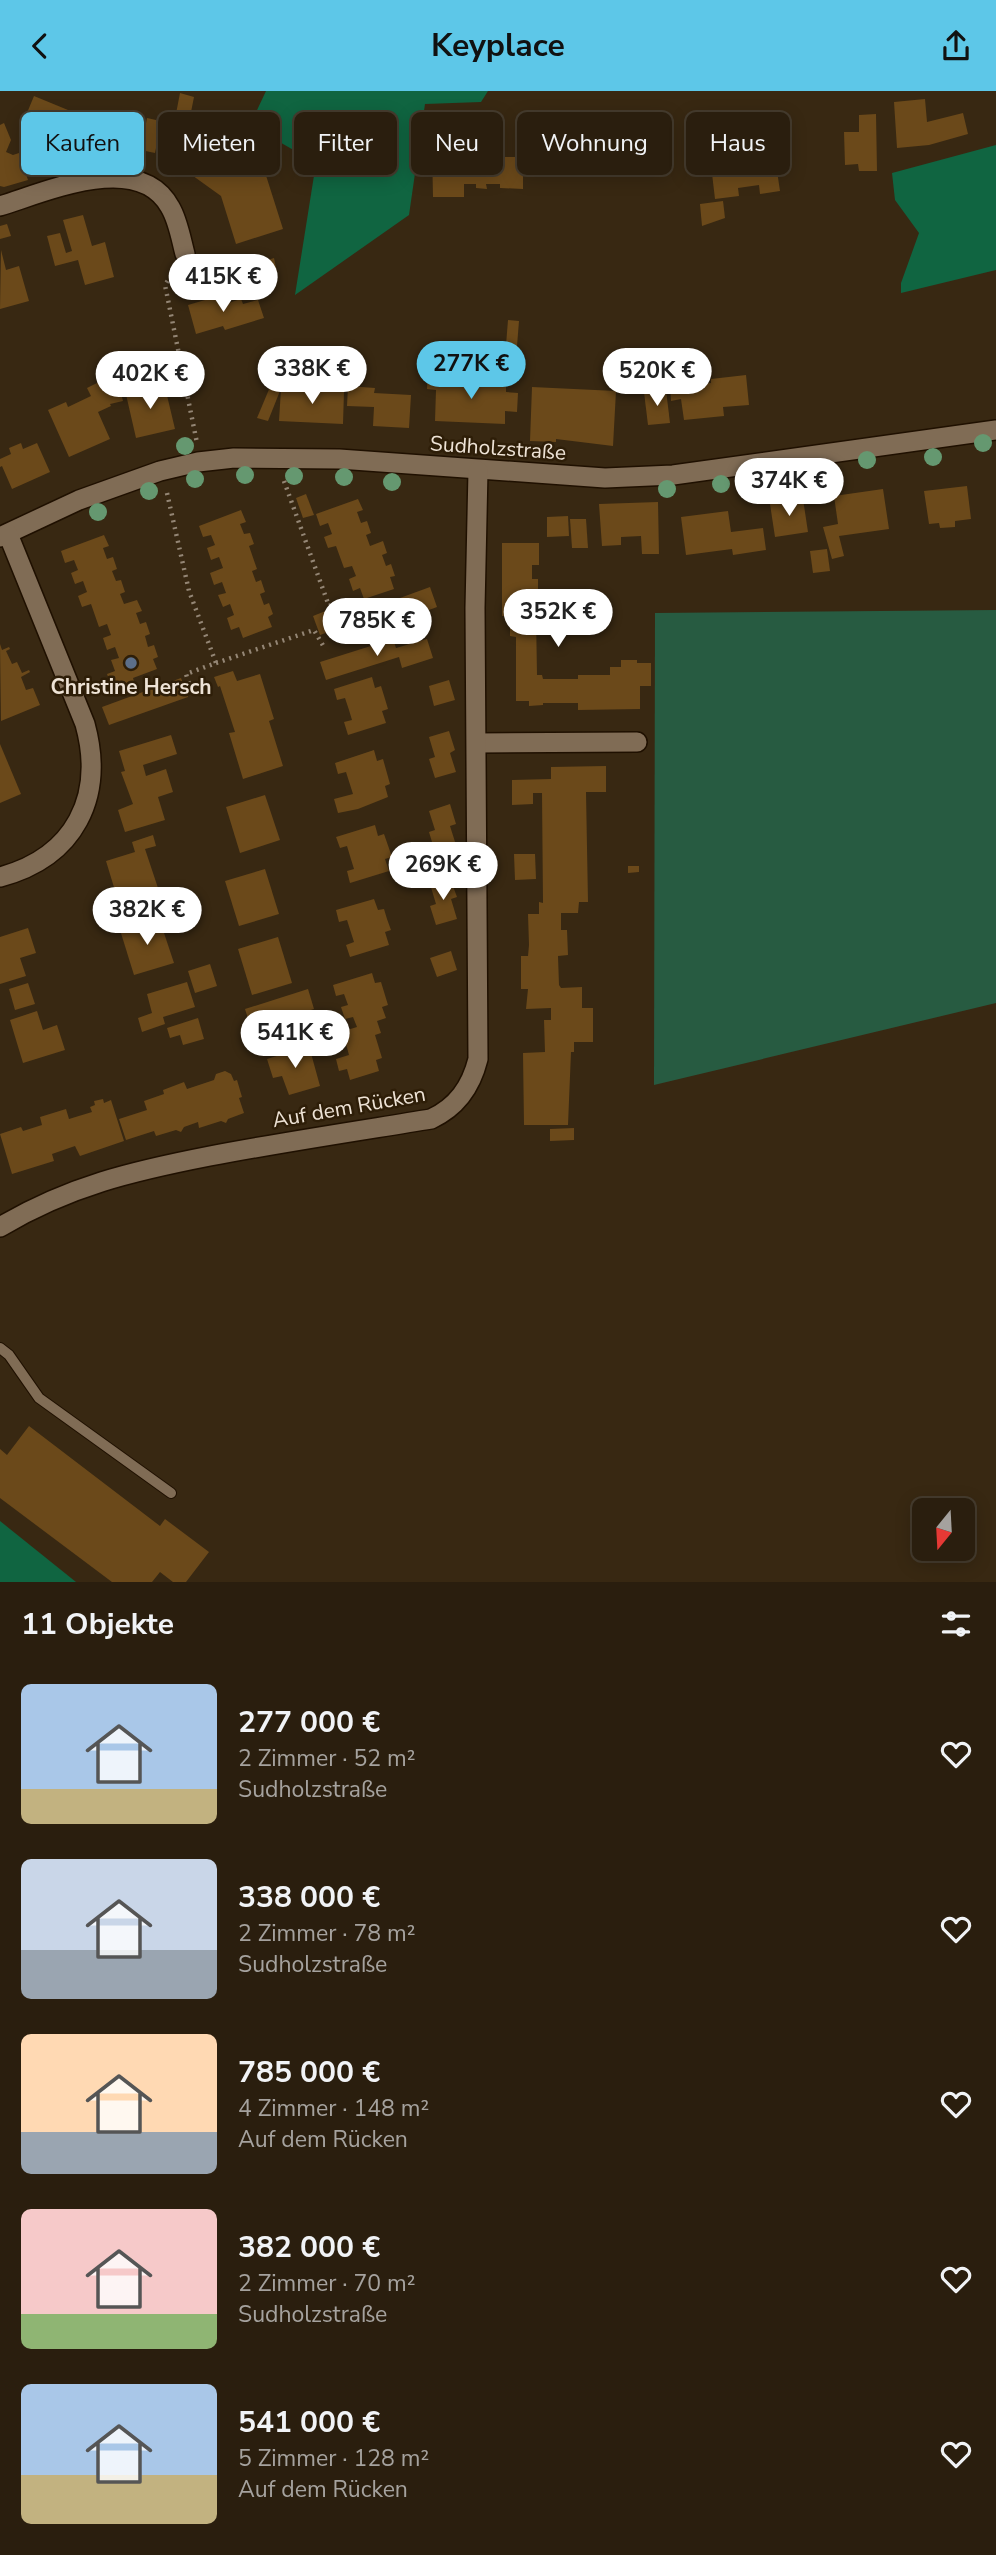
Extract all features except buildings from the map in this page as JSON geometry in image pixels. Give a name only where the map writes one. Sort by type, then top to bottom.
[{"type":"street","points":[[0,206],[74,184],[102,179],[123,177],[143,182],[158,192],[170,207],[185,254]]},
{"type":"street","name":"Sudholzstraße","points":[[0,877],[36,864],[67,839],[79,821],[88,799],[92,749],[85,724],[4,535],[79,500],[160,471],[198,462],[234,458],[340,459],[478,471],[605,478],[673,475],[996,429]]},
{"type":"street","name":"Auf dem Rücken","points":[[0,1227],[52,1199],[130,1172],[266,1145],[431,1119],[453,1105],[468,1088],[478,1059],[475,596],[478,471]]},
{"type":"street","points":[[477,743],[637,742]]},
{"type":"lane","points":[[0,1348],[9,1355],[38,1398],[171,1493]]},
{"type":"path","points":[[185,254],[165,285],[197,440],[198,462]]},
{"type":"path","points":[[284,481],[329,605],[334,604],[346,642]]},
{"type":"path","points":[[167,493],[189,591],[216,663]]},
{"type":"path","points":[[190,687],[186,674],[314,630],[325,649]]},
{"type":"green space","points":[[266,91],[488,91],[481,102],[425,104],[424,112],[411,112],[411,175],[415,175],[409,215],[295,295],[314,175],[397,175],[397,112],[294,112],[294,150],[280,142],[280,112],[256,112]]},
{"type":"green space","points":[[996,145],[996,270],[901,293],[901,283],[919,233],[895,200],[892,173]]},
{"type":"green space","points":[[996,610],[996,1003],[654,1085],[655,613]]},
{"type":"green space","points":[[0,1521],[76,1582],[0,1582]]},
{"type":"place","name":"Christine Hersch","points":[[131,663]]}]
